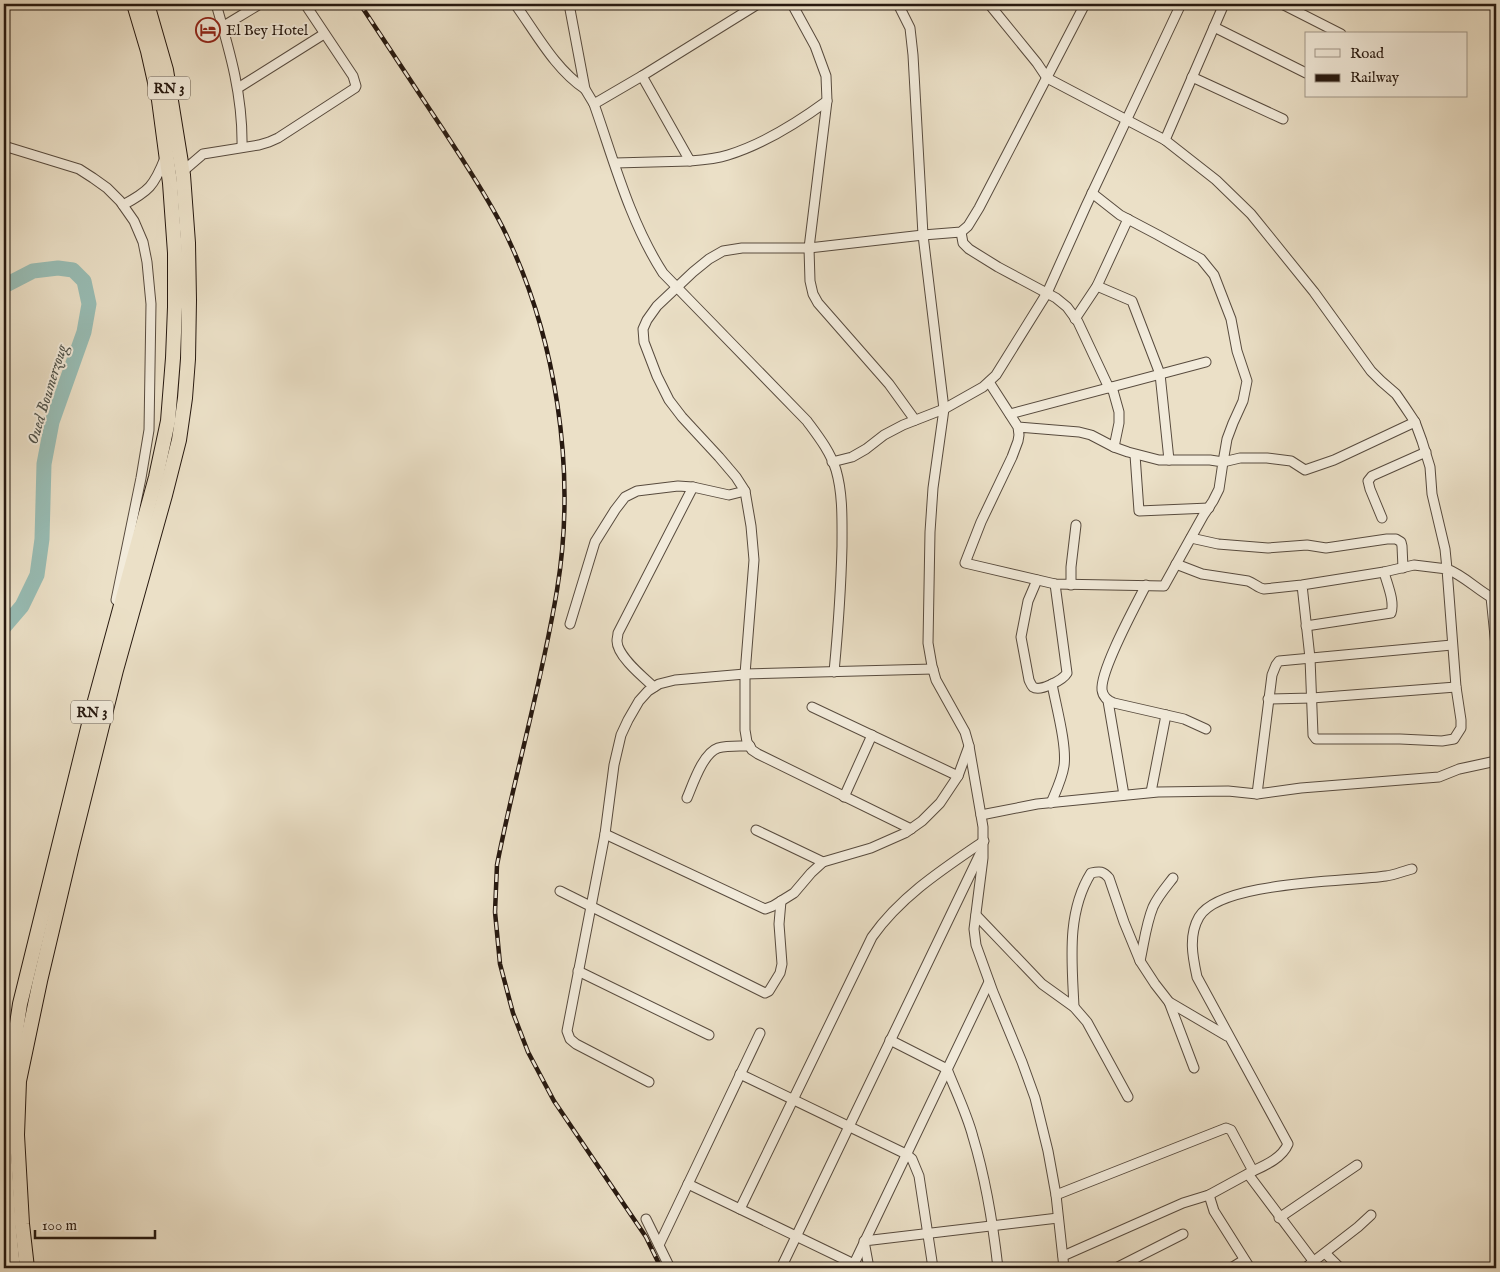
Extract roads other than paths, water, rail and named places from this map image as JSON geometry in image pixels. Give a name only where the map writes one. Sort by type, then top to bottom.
[{"type":"highway","name":"RN 3","points":[[13,1268],[8,1230],[4,1149],[7,1090],[20,1004],[101,680],[156,477],[168,421],[173,350],[175,253],[170,183],[159,100],[148,51],[134,4]]},
{"type":"highway","name":"RN 3","points":[[27,1268],[22,1224],[17,1136],[19,1081],[71,850],[116,670],[179,440],[185,398],[189,300],[188,243],[182,172],[166,70],[147,4]]},
{"type":"street","points":[[216,4],[238,88],[242,148]]},
{"type":"street","points":[[222,27],[260,4]]},
{"type":"street","points":[[182,172],[203,154],[242,148],[278,138],[355,88],[353,76],[305,4]]},
{"type":"street","points":[[516,4],[553,58],[573,81],[585,89]]},
{"type":"street","points":[[568,4],[585,89],[594,104],[630,204],[651,254],[663,273],[676,288],[807,420],[822,440],[832,462],[839,483],[842,529],[841,592],[834,672]]},
{"type":"street","points":[[594,104],[758,4]]},
{"type":"street","points":[[792,4],[821,61],[826,76],[827,101],[809,248],[810,281],[813,294],[818,303],[889,384],[916,420]]},
{"type":"street","points":[[898,4],[910,28],[914,55],[923,235],[944,409],[933,488],[930,532],[928,642],[936,680],[965,732],[969,746],[984,844],[974,929],[976,945],[1035,1098],[1048,1150],[1056,1195],[1064,1268]]},
{"type":"street","points":[[989,4],[1047,78],[1165,140],[1216,180],[1251,214],[1314,292],[1371,370],[1396,394],[1415,422],[1430,466],[1432,494],[1445,549],[1452,645],[1461,728],[1454,739],[1442,741],[1316,739],[1313,735],[1310,658],[1302,585]]},
{"type":"street","points":[[910,829],[758,754],[747,742],[745,730],[745,674],[754,560],[745,491],[736,477],[669,400],[657,376],[644,342],[643,329],[646,320],[657,306],[709,259],[724,251],[742,248],[809,248],[961,232],[968,226],[979,208],[1085,4]]},
{"type":"street","points":[[832,462],[852,457],[884,435],[903,425],[944,409],[983,387],[996,375],[1047,293],[1181,4]]},
{"type":"street","points":[[1165,140],[1224,4]]},
{"type":"street","points":[[1282,4],[1337,32]]},
{"type":"street","points":[[1214,26],[1305,72]]},
{"type":"street","points":[[238,88],[324,34]]},
{"type":"street","points":[[642,76],[690,161]]},
{"type":"street","points":[[1192,77],[1283,119]]},
{"type":"street","points":[[615,163],[690,161],[728,156],[770,138],[827,101]]},
{"type":"street","points":[[4,146],[79,169],[107,188],[134,221],[144,242],[151,312],[149,430],[101,680]]},
{"type":"street","points":[[123,206],[150,188],[166,156]]},
{"type":"street","points":[[988,382],[1018,427],[1019,435],[1012,457],[981,522],[965,562],[1055,584],[1164,586],[1219,489],[1227,440],[1243,401],[1247,381],[1231,319],[1214,275],[1201,259],[1120,215],[1092,193]]},
{"type":"street","points":[[1075,319],[1097,286],[1128,219]]},
{"type":"street","points":[[961,232],[963,242],[969,249],[1056,298],[1067,307],[1111,387],[1119,412],[1120,423],[1114,447]]},
{"type":"street","points":[[1097,286],[1132,301],[1160,374],[1169,460]]},
{"type":"street","points":[[1010,414],[1206,362]]},
{"type":"street","points":[[1018,427],[1079,432],[1135,455],[1158,460],[1210,460],[1222,462],[1240,458],[1268,458],[1291,461],[1305,470],[1334,460],[1415,422]]},
{"type":"street","points":[[1382,518],[1368,480],[1372,476],[1426,452]]},
{"type":"street","points":[[1135,455],[1139,511],[1209,508]]},
{"type":"street","points":[[570,624],[595,542],[625,497],[637,491],[678,486],[693,487],[729,495],[745,491]]},
{"type":"street","points":[[654,687],[623,657],[617,641],[618,633],[693,487]]},
{"type":"street","points":[[1072,585],[1071,567],[1076,524]]},
{"type":"street","points":[[1191,538],[1218,544],[1268,548],[1301,544],[1326,548],[1396,539],[1402,546],[1403,568]]},
{"type":"street","points":[[1176,564],[1202,574],[1255,583],[1260,589],[1302,585],[1414,566],[1447,568],[1458,573],[1472,586],[1494,599],[1496,646]]},
{"type":"street","points":[[1306,626],[1390,613],[1392,611],[1392,601],[1384,572]]},
{"type":"street","points":[[1037,580],[1028,601],[1021,637],[1029,680],[1032,686],[1036,688],[1058,682],[1067,673],[1055,584]]},
{"type":"street","points":[[1124,795],[1108,701],[1102,690],[1103,680],[1118,642],[1146,585]]},
{"type":"street","points":[[1257,794],[1268,699],[1272,675],[1279,661],[1452,645]]},
{"type":"street","points":[[649,1082],[576,1044],[570,1039],[567,1031],[605,834],[614,765],[621,735],[639,701],[648,691],[659,684],[674,680],[745,674],[933,669]]},
{"type":"street","points":[[1050,803],[1064,765],[1064,746],[1052,684]]},
{"type":"street","points":[[1268,699],[1312,698],[1456,687]]},
{"type":"street","points":[[1108,701],[1184,719],[1206,729]]},
{"type":"street","points":[[812,707],[958,776]]},
{"type":"street","points":[[1151,792],[1166,715]]},
{"type":"street","points":[[844,797],[872,735]]},
{"type":"street","points":[[687,798],[699,770],[716,748],[750,746]]},
{"type":"street","points":[[605,834],[765,909],[794,893],[811,872],[823,862],[871,848],[922,821],[940,803],[958,776],[969,746]]},
{"type":"street","points":[[981,815],[1050,803],[1151,792],[1228,791],[1257,794],[1301,788],[1439,777],[1459,769],[1496,761]]},
{"type":"street","points":[[756,830],[823,862]]},
{"type":"street","points":[[782,1268],[984,844]]},
{"type":"street","points":[[740,1209],[872,937],[881,924],[910,894],[938,872],[984,844]]},
{"type":"street","points":[[1063,1256],[1183,1203],[1209,1196],[1272,1161],[1285,1150],[1288,1144],[1197,977],[1193,959],[1194,930],[1199,916],[1218,902],[1245,893],[1283,885],[1388,876],[1412,869]]},
{"type":"street","points":[[1074,1007],[1072,949],[1074,918],[1084,885],[1091,873],[1100,871],[1109,878],[1140,961],[1154,984],[1169,1002],[1194,1068]]},
{"type":"street","points":[[1140,961],[1147,924],[1154,906],[1173,878]]},
{"type":"street","points":[[560,891],[765,993],[769,991],[780,973],[782,964],[779,924],[781,901]]},
{"type":"street","points":[[976,915],[1042,984],[1074,1007],[1087,1022],[1128,1097]]},
{"type":"street","points":[[578,971],[709,1034]]},
{"type":"street","points":[[688,1184],[797,1236],[853,1266],[989,982]]},
{"type":"street","points":[[1169,1002],[1229,1037]]},
{"type":"street","points":[[659,1245],[760,1033]]},
{"type":"street","points":[[890,1040],[947,1069],[973,1135],[985,1181],[998,1268]]},
{"type":"street","points":[[740,1074],[906,1154],[912,1159],[919,1176],[933,1268]]},
{"type":"street","points":[[1056,1195],[1226,1128],[1231,1130],[1250,1173],[1279,1218],[1314,1262]]},
{"type":"street","points":[[1279,1218],[1357,1165]]},
{"type":"street","points":[[1209,1196],[1214,1211],[1247,1264],[1231,1268]]},
{"type":"street","points":[[1305,1268],[1326,1254],[1371,1215]]},
{"type":"street","points":[[864,1242],[1058,1218]]},
{"type":"street","points":[[646,1219],[670,1268]]},
{"type":"street","points":[[1116,1268],[1183,1234]]},
{"type":"street","points":[[864,1242],[869,1268]]},
{"type":"street","points":[[1326,1254],[1340,1268]]},
{"type":"waterway","name":"Oued Boumerzoug","points":[[4,286],[33,271],[58,268],[73,270],[84,281],[89,304],[84,332],[52,422],[44,464],[42,539],[37,575],[22,606],[4,627]]},
{"type":"railway","points":[[360,4],[459,154],[502,226],[521,268],[536,312],[548,357],[557,403],[563,451],[563,544],[557,590],[544,659],[497,865],[495,912],[500,964],[513,1013],[528,1052],[554,1101],[646,1237],[661,1268]]},
{"type":"place","name":"El Bey Hotel","points":[[208,30]]}]
